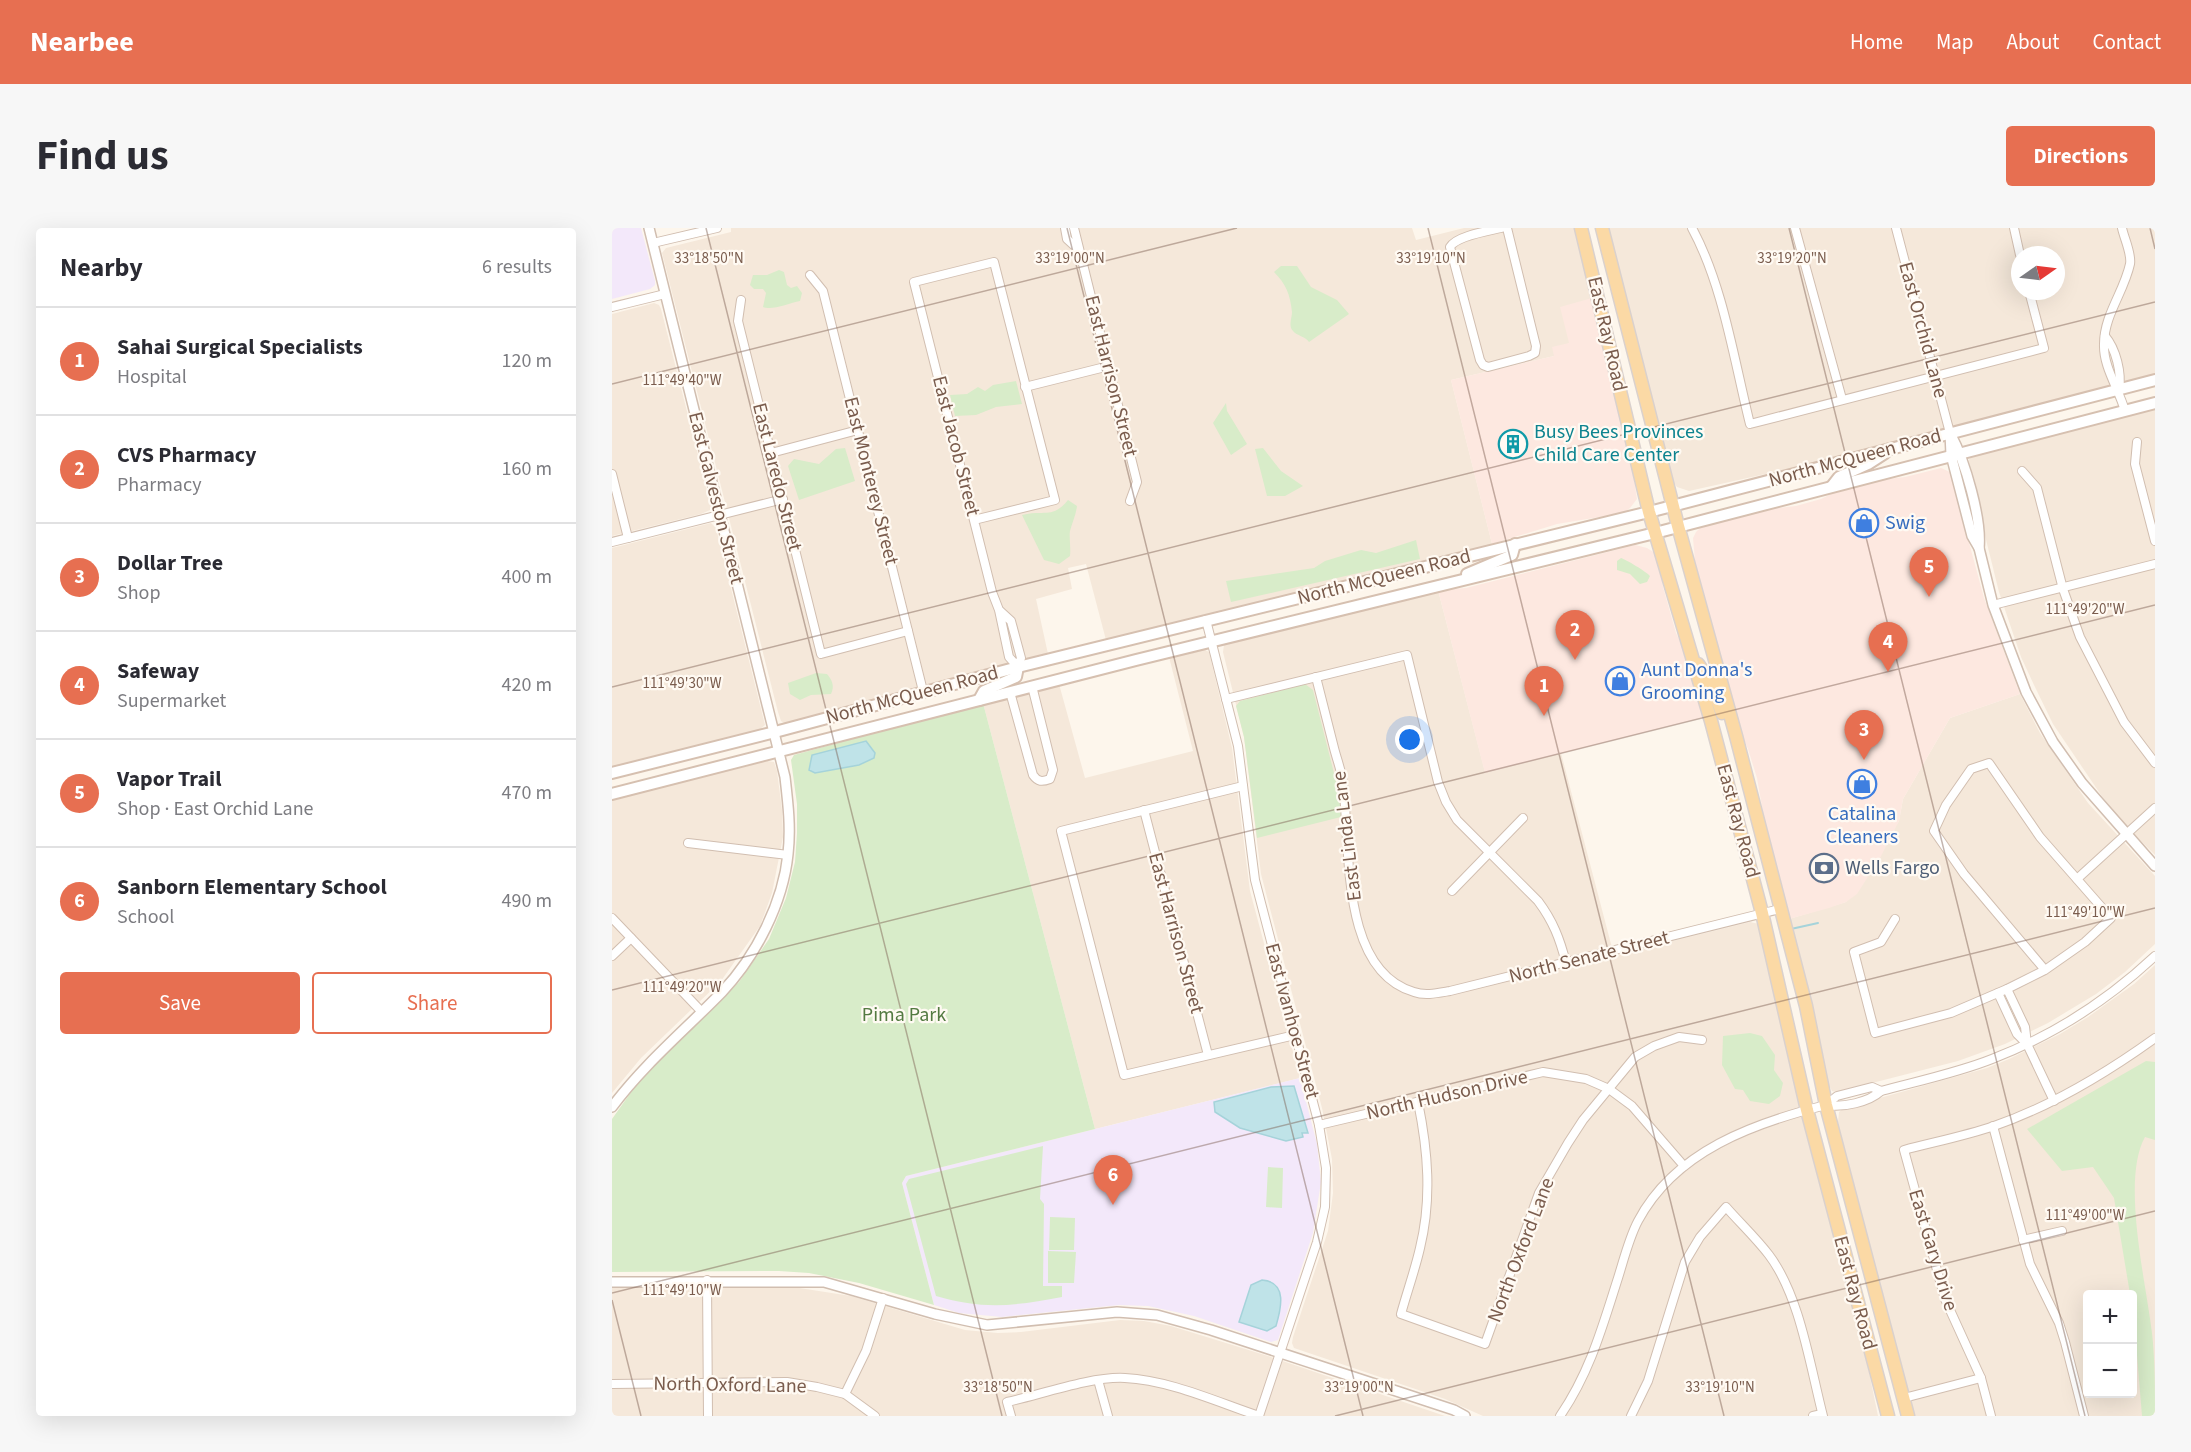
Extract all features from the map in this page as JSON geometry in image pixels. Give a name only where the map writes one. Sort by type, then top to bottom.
[{"type":"main road","name":"East Ray Road","points":[[1581,228],[1649,512],[1692,655],[1762,914],[1807,1110],[1888,1416]]},
{"type":"main road","name":"East Ray Road","points":[[1602,228],[1672,505],[1736,736],[1806,1006],[1826,1105],[1908,1416]]},
{"type":"main road","name":"North McQueen Road","points":[[612,773],[1018,667],[1649,512],[2155,380]]},
{"type":"main road","name":"North McQueen Road","points":[[612,794],[779,753],[1032,686],[1655,533],[2155,403]]},
{"type":"main road","points":[[1832,486],[1839,477],[1868,464],[1892,448]]},
{"type":"main road","points":[[1448,584],[1512,555],[1515,544]]},
{"type":"main road","points":[[1692,655],[1712,685],[1728,729],[1732,735],[1736,736]]},
{"type":"main road","points":[[979,700],[984,691],[1016,677],[1018,667]]},
{"type":"street","name":"East Galveston Street","points":[[612,1107],[631,1081],[738,972],[757,943],[773,910],[788,855],[789,809],[775,732],[649,228]]},
{"type":"street","points":[[653,243],[717,228]]},
{"type":"street","name":"East Harrison Street","points":[[1065,228],[1067,239],[1079,250]]},
{"type":"street","name":"East Harrison Street","points":[[1074,228],[1137,482],[1130,501]]},
{"type":"street","points":[[1501,228],[1459,239],[1450,247],[1480,360],[1488,367],[1529,356],[1535,353],[1536,346],[1507,228]]},
{"type":"street","points":[[1692,228],[1705,252],[1714,279],[1750,424],[2044,348],[2032,300]]},
{"type":"street","points":[[1795,228],[1842,399]]},
{"type":"street","name":"East Orchid Lane","points":[[1896,228],[1950,433],[1972,536],[1979,548],[1993,605],[2026,692],[2053,742],[2082,783],[2155,866]]},
{"type":"street","points":[[2014,228],[2018,246]]},
{"type":"street","points":[[2122,228],[2130,262],[2107,322],[2103,345],[2113,382],[2119,390],[2125,411]]},
{"type":"street","name":"East Jacob Street","points":[[1018,667],[1020,658],[1011,621],[999,610],[992,591],[914,282],[994,262],[1025,387]]},
{"type":"street","name":"East Monterey Street","points":[[810,275],[823,291],[923,691]]},
{"type":"street","points":[[612,308],[665,294]]},
{"type":"street","name":"East Laredo Street","points":[[741,300],[738,321],[821,654],[908,631]]},
{"type":"street","points":[[974,520],[1055,500],[1025,387],[1109,366]]},
{"type":"street","points":[[771,453],[858,430]]},
{"type":"street","points":[[2137,442],[2135,464],[2155,540]]},
{"type":"street","points":[[2022,471],[2037,488],[2063,589],[2080,637],[2124,722],[2155,763]]},
{"type":"street","points":[[612,474],[628,538]]},
{"type":"street","points":[[612,542],[783,499]]},
{"type":"street","points":[[1993,605],[2155,564]]},
{"type":"street","name":"East Ivanhoe Street","points":[[1206,620],[1238,746],[1255,880],[1319,1125],[1326,1168],[1325,1207],[1317,1242],[1259,1416]]},
{"type":"street","points":[[1226,699],[1407,655],[1438,782],[1446,802],[1456,820],[1538,901],[1559,935],[1566,963]]},
{"type":"street","name":"East Linda Lane","points":[[1316,677],[1343,780],[1353,897],[1359,922],[1367,952],[1376,966],[1397,985]]},
{"type":"street","points":[[1010,692],[1033,776],[1042,782],[1050,779],[1053,770],[1032,686]]},
{"type":"street","points":[[1896,919],[1881,942],[1854,952],[1875,1033],[1951,1013],[2007,989],[2045,970],[2085,942],[2111,918],[2040,837],[1989,763],[1971,769],[1934,831],[1964,874],[2045,970]]},
{"type":"street","points":[[1243,786],[1061,831],[1124,1075],[1295,1035]]},
{"type":"street","points":[[2077,879],[2155,808]]},
{"type":"street","name":"East Harrison Street","points":[[1144,810],[1208,1055]]},
{"type":"street","points":[[1452,891],[1523,818]]},
{"type":"street","points":[[688,843],[788,855]]},
{"type":"street","name":"North Senate Street","points":[[1397,985],[1415,993],[1431,994],[1566,963],[1780,909]]},
{"type":"street","points":[[612,918],[701,1011]]},
{"type":"street","points":[[612,956],[631,938]]},
{"type":"street","points":[[1560,1416],[1577,1391],[1591,1360],[1638,1222],[1659,1191],[1684,1166],[1707,1149],[1727,1139],[1763,1123],[1826,1105],[1837,1096],[1872,1087],[1881,1090],[1970,1066],[2027,1044],[2103,999],[2155,956]]},
{"type":"street","points":[[2007,989],[2025,1027],[2027,1044],[2054,1101]]},
{"type":"street","points":[[1998,993],[2017,1035],[2027,1044]]},
{"type":"street","name":"North Oxford Lane","points":[[1418,1102],[1426,1142],[1428,1178],[1426,1212],[1420,1248],[1401,1314],[1485,1344],[1539,1193],[1568,1143],[1635,1058],[1654,1046],[1679,1037],[1702,1040]]},
{"type":"street","points":[[2084,1416],[2059,1323],[2030,1264],[1993,1126],[2054,1101],[2098,1077],[2155,1038]]},
{"type":"street","name":"North Hudson Drive","points":[[1319,1125],[1518,1076],[1543,1072],[1586,1079],[1609,1089],[1632,1106],[1684,1166]]},
{"type":"street","name":"East Gary Drive","points":[[1991,1416],[1981,1378],[1945,1299],[1905,1150],[1993,1126]]},
{"type":"street","points":[[1631,1416],[1648,1381],[1685,1262],[1700,1237],[1726,1207],[1769,1255],[1785,1281],[1797,1314],[1823,1415],[1813,1416]]},
{"type":"street","points":[[2023,1240],[2062,1231]]},
{"type":"street","points":[[707,1280],[708,1416]]},
{"type":"street","points":[[612,1281],[824,1282],[935,1314],[987,1325],[1117,1312],[1145,1313],[1182,1321],[1465,1416]]},
{"type":"street","points":[[844,1394],[866,1352],[883,1298]]},
{"type":"street","points":[[1011,1416],[1007,1402],[1098,1380],[1124,1378],[1158,1383],[1259,1416]]},
{"type":"street","points":[[1904,1398],[1981,1378]]},
{"type":"street","points":[[1098,1380],[1108,1416]]},
{"type":"street","name":"North Oxford Lane","points":[[612,1384],[788,1382],[844,1394],[875,1416]]},
{"type":"shaded area","points":[[612,228],[641,228],[655,281],[655,285],[650,289],[612,299]]},
{"type":"shaded area","points":[[731,228],[1412,228],[1416,240],[1464,228],[1575,228],[1592,298],[1569,343],[1554,356],[1451,380],[1492,544],[1106,640],[1086,564],[1068,568],[1072,589],[1036,599],[1048,654],[786,724],[781,721],[778,712],[662,253],[666,248],[731,232]]},
{"type":"shaded area","points":[[1607,228],[2155,228],[2155,376],[1811,464],[1689,491],[1677,487],[1668,474]]},
{"type":"shaded area","points":[[1592,298],[1637,499],[1624,513],[1557,524],[1492,544],[1451,380],[1554,356],[1552,347],[1569,343],[1560,307]]},
{"type":"shaded area","points":[[654,303],[661,309],[711,506],[710,510],[701,514],[612,536],[612,314]]},
{"type":"shaded area","points":[[2155,408],[2155,855],[2121,821],[2101,795],[2053,724],[2034,685],[2021,657],[1999,592],[1967,463],[1972,455]]},
{"type":"shaded area","points":[[1941,468],[1950,472],[1984,598],[2020,694],[1950,718],[1903,799],[1899,821],[1880,858],[1857,894],[1846,902],[1789,919],[1765,824],[1757,778],[1738,725],[1695,561],[1693,538],[1704,524],[1760,510],[1796,506],[1821,499],[1843,488]]},
{"type":"shaded area","points":[[711,523],[716,528],[765,725],[758,731],[612,767],[612,548]]},
{"type":"shaded area","points":[[1635,545],[1655,553],[1659,560],[1663,587],[1676,633],[1686,653],[1705,717],[1485,773],[1438,590],[1466,588]]},
{"type":"shaded area","points":[[1438,590],[1485,772],[1561,753],[1611,944],[1616,955],[1750,922],[1759,924],[1860,1328],[1878,1416],[1483,1416],[1445,1399],[1294,1348],[1293,1337],[1328,1231],[1333,1193],[1332,1159],[1322,1108],[1261,874],[1244,737],[1223,652],[1224,645]]},
{"type":"shaded area","points":[[1203,649],[1209,652],[1232,748],[1250,891],[1300,1078],[1095,1129],[983,703],[1059,684],[1085,778],[1193,751],[1169,657]]},
{"type":"shaded area","points":[[2020,694],[2040,733],[2088,803],[2155,876],[2155,944],[2125,972],[2096,994],[2048,1023],[2005,1044],[1958,1061],[1837,1092],[1832,1091],[1827,1081],[1789,919],[1846,902],[1899,821],[1903,799],[1950,718]]},
{"type":"shaded area","points":[[767,761],[774,762],[777,771],[783,837],[772,893],[760,926],[721,981],[641,1058],[612,1093],[612,800]]},
{"type":"shaded area","points":[[2155,965],[2155,1416],[1914,1416],[1840,1133],[1839,1112],[1844,1108],[1987,1068],[2060,1034],[2134,984]]},
{"type":"shaded area","points":[[1300,1078],[1317,1144],[1321,1182],[1313,1233],[1278,1340],[1271,1342],[1194,1316],[1148,1306],[1119,1305],[1002,1317],[959,1313],[934,1305],[902,1183],[906,1176]]},
{"type":"shaded area","points":[[793,1287],[851,1296],[965,1330],[998,1333],[1021,1332],[1120,1320],[1144,1321],[1171,1326],[1445,1416],[612,1416],[612,1288]]},
{"type":"green space","points":[[1281,266],[1297,266],[1311,287],[1337,300],[1349,314],[1309,342],[1295,333],[1291,327],[1292,312],[1289,295],[1274,272]]},
{"type":"green space","points":[[779,270],[784,272],[787,285],[791,288],[797,286],[802,293],[800,301],[776,307],[763,307],[766,293],[763,289],[754,289],[750,285],[753,275],[767,275]]},
{"type":"green space","points":[[1016,381],[1022,404],[996,407],[976,415],[955,416],[950,395],[967,394],[978,387],[985,391],[993,385]]},
{"type":"green space","points":[[1226,403],[1227,411],[1247,444],[1231,455],[1213,423]]},
{"type":"green space","points":[[845,448],[855,481],[799,500],[788,466],[794,459],[819,464],[836,449]]},
{"type":"green space","points":[[1263,448],[1281,471],[1303,486],[1285,496],[1267,496],[1255,449]]},
{"type":"green space","points":[[1068,500],[1077,506],[1070,531],[1070,556],[1059,564],[1044,560],[1022,515],[1052,512]]},
{"type":"green space","points":[[1416,540],[1420,559],[1231,602],[1226,581],[1314,568],[1325,561],[1361,550],[1376,553]]},
{"type":"green space","points":[[1621,558],[1648,574],[1650,576],[1647,582],[1640,584],[1630,574],[1617,570],[1617,561]]},
{"type":"green space","points":[[816,673],[829,676],[833,686],[831,694],[811,695],[800,700],[790,694],[788,683]]},
{"type":"green space","points":[[1305,684],[1313,690],[1339,793],[1341,817],[1257,838],[1244,737],[1236,706],[1240,701]]},
{"type":"green space","name":"Pima Park","points":[[983,703],[1095,1129],[906,1176],[902,1183],[934,1305],[859,1283],[809,1273],[779,1271],[612,1272],[612,1119],[639,1081],[739,982],[769,939],[786,898],[795,862],[797,804],[791,760],[794,755]]},
{"type":"green space","points":[[1750,1033],[1762,1036],[1775,1055],[1774,1070],[1783,1083],[1780,1096],[1769,1104],[1750,1101],[1743,1090],[1735,1089],[1722,1065],[1723,1036]]},
{"type":"green space","points":[[2146,1061],[2155,1062],[2155,1140],[2145,1137],[2138,1156],[2135,1204],[2153,1343],[2155,1416],[2142,1416],[2137,1355],[2137,1290],[2129,1290],[2114,1198],[2093,1167],[2062,1171],[2027,1129]]},
{"type":"green space","points":[[1043,1146],[1040,1199],[1044,1204],[1043,1286],[1062,1286],[1062,1297],[1029,1303],[984,1305],[936,1296],[906,1184],[909,1179]]},
{"type":"green space","points":[[1268,1167],[1283,1168],[1282,1208],[1266,1207]]},
{"type":"green space","points":[[1050,1217],[1075,1218],[1074,1250],[1049,1250]]},
{"type":"green space","points":[[1048,1251],[1076,1252],[1074,1283],[1048,1283]]},
{"type":"water","points":[[866,741],[875,753],[874,758],[859,765],[815,773],[809,770],[812,755]]},
{"type":"water","points":[[1294,1086],[1308,1133],[1302,1133],[1303,1137],[1286,1141],[1240,1128],[1215,1112],[1214,1102],[1271,1087]]},
{"type":"water","points":[[1262,1280],[1276,1286],[1281,1297],[1276,1326],[1267,1331],[1239,1322],[1251,1285]]},
{"type":"waterway","points":[[1791,929],[1818,923]]},
{"type":"place","name":"Busy Bees Provinces Child Care Center","points":[[1513,444]]},
{"type":"place","name":"Swig","points":[[1864,523]]},
{"type":"place","name":"Vapor Trail","points":[[1929,597]]},
{"type":"place","name":"CVS Pharmacy","points":[[1575,660]]},
{"type":"place","name":"Safeway","points":[[1888,672]]},
{"type":"place","name":"Aunt Donna's Grooming","points":[[1620,681]]},
{"type":"place","name":"Sahai Surgical Specialists","points":[[1544,716]]},
{"type":"place","name":"Dollar Tree","points":[[1864,760]]},
{"type":"place","name":"Catalina Cleaners","points":[[1862,784]]},
{"type":"place","name":"Wells Fargo","points":[[1824,868]]},
{"type":"place","name":"Sanborn Elementary School","points":[[1113,1205]]}]
